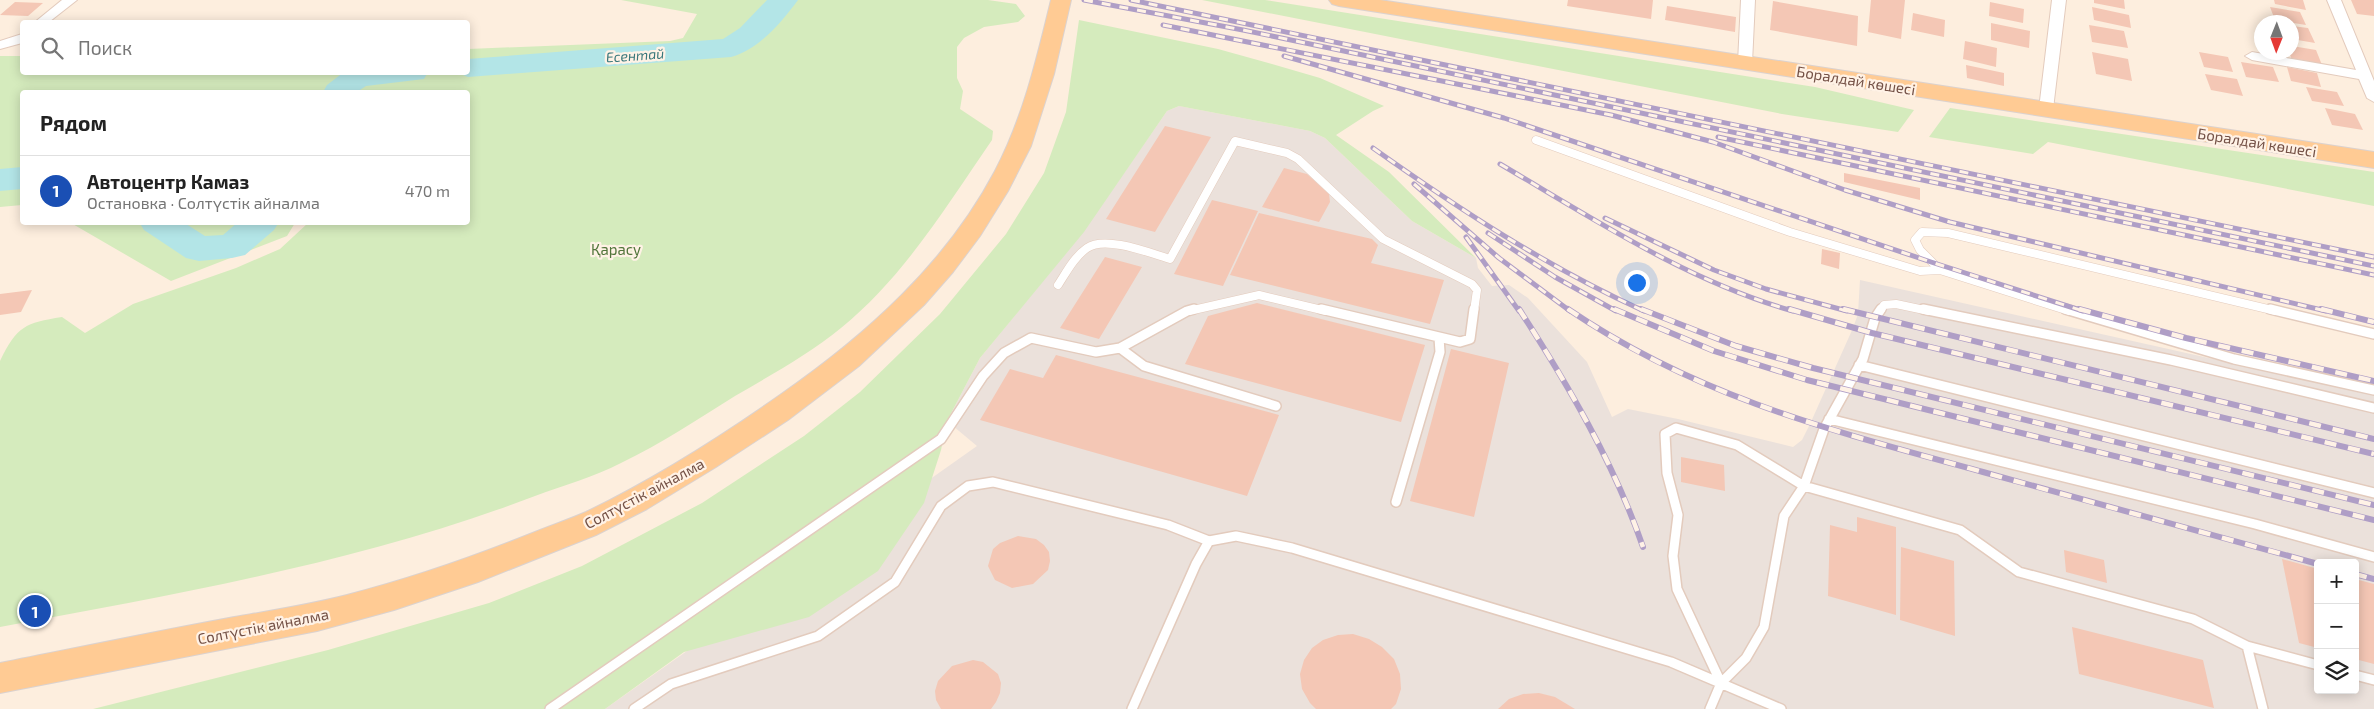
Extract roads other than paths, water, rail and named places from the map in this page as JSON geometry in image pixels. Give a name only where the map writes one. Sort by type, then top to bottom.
[{"type":"main road","name":"Солтүстік айналма","points":[[0,678],[345,610],[479,569],[599,519],[695,467],[781,411],[841,368],[901,315],[945,267],[974,228],[1016,154],[1031,117],[1050,49],[1061,0]]},
{"type":"main road","name":"Боралдай көшесі","points":[[1339,0],[2374,160]]},
{"type":"street","points":[[44,20],[70,0]]},
{"type":"street","points":[[1745,62],[1748,0]]},
{"type":"street","points":[[2046,109],[2059,0]]},
{"type":"street","points":[[2334,0],[2367,70],[2374,98]]},
{"type":"street","points":[[0,45],[9,44],[20,39]]},
{"type":"street","points":[[2252,56],[2367,70]]},
{"type":"lane","points":[[1536,140],[1790,232],[1920,271],[1940,270],[2080,314],[2234,358],[2374,390]]},
{"type":"lane","points":[[550,709],[941,439],[982,376],[1004,353],[1031,338],[1096,352],[1120,348],[1186,311],[1259,295],[1460,342],[1470,339],[1477,290],[1472,284],[1383,239],[1298,159],[1287,153],[1235,141],[1170,259],[1106,242],[1090,246],[1082,252],[1058,285]]},
{"type":"lane","points":[[1940,270],[1920,250],[1915,240],[1922,232],[1948,233],[2374,334]]},
{"type":"lane","points":[[1710,709],[1721,684],[1746,658],[1764,627],[1784,516],[1804,486],[1829,419],[1859,365],[1872,333],[1875,318],[1884,305],[1896,304],[2171,360],[2374,408]]},
{"type":"lane","points":[[1396,502],[1440,352],[1439,338]]},
{"type":"lane","points":[[1120,348],[1144,366],[1276,406]]},
{"type":"lane","points":[[1859,365],[2374,493]]},
{"type":"lane","points":[[1829,419],[2255,524],[2374,557]]},
{"type":"lane","points":[[1721,684],[1677,589],[1673,556],[1678,515],[1667,473],[1665,434],[1676,428],[1737,445],[1804,486],[1960,530],[2019,572],[2193,619],[2247,646],[2314,664]]},
{"type":"lane","points":[[634,709],[671,684],[818,636],[895,582],[941,506],[968,486],[993,482],[1168,525],[1210,541],[1236,536],[1292,548],[1671,662],[1781,709]]},
{"type":"lane","points":[[1132,709],[1196,564],[1210,541]]},
{"type":"lane","points":[[2247,646],[2263,709]]},
{"type":"lane","points":[[2359,676],[2374,680]]},
{"type":"waterway","name":"Есентай","points":[[470,68],[731,48],[751,34],[783,0]]},
{"type":"waterway","name":"Есентай","points":[[341,90],[358,77],[380,75]]},
{"type":"waterway","name":"Есентай","points":[[0,180],[20,178]]},
{"type":"waterway","name":"Есентай","points":[[161,225],[199,249],[232,246],[258,225]]},
{"type":"railway","points":[[1084,0],[1243,30],[2374,266]]},
{"type":"railway","points":[[1131,0],[2374,257]]},
{"type":"railway","points":[[1163,25],[1611,115],[1713,142],[1845,190],[1950,222],[2326,311]]},
{"type":"railway","points":[[1284,56],[1504,118],[1931,262],[2083,311]]},
{"type":"railway","points":[[1718,137],[2374,275]]},
{"type":"railway","points":[[1373,148],[1504,236],[1573,276],[1644,311]]},
{"type":"railway","points":[[1500,164],[1606,227],[1678,266],[1754,298],[1793,311]]},
{"type":"railway","points":[[1414,184],[1499,258],[1570,311]]},
{"type":"railway","points":[[1605,218],[1714,270],[1766,289],[1847,311]]},
{"type":"railway","points":[[1488,233],[1555,277],[1616,311]]},
{"type":"railway","points":[[1466,237],[1519,311]]},
{"type":"railway","points":[[1519,309],[1555,366],[1604,454],[1643,547]]},
{"type":"railway","points":[[1568,309],[1617,340],[1667,366],[1717,389],[1820,426],[2314,563]]},
{"type":"railway","points":[[1614,309],[1714,351],[1807,380],[2374,520]]},
{"type":"railway","points":[[1641,309],[1736,346],[1813,368],[2374,505]]},
{"type":"railway","points":[[1789,309],[1872,333],[2374,454]]},
{"type":"railway","points":[[1843,309],[2374,439]]},
{"type":"railway","points":[[2079,309],[2186,338],[2374,381]]},
{"type":"railway","points":[[2321,309],[2374,322]]},
{"type":"railway","points":[[2359,575],[2374,579]]},
{"type":"place","name":"Автоцентр Камаз","points":[[35,611]]},
{"type":"park label","name":"Қарасу","points":[[616,249]]}]
